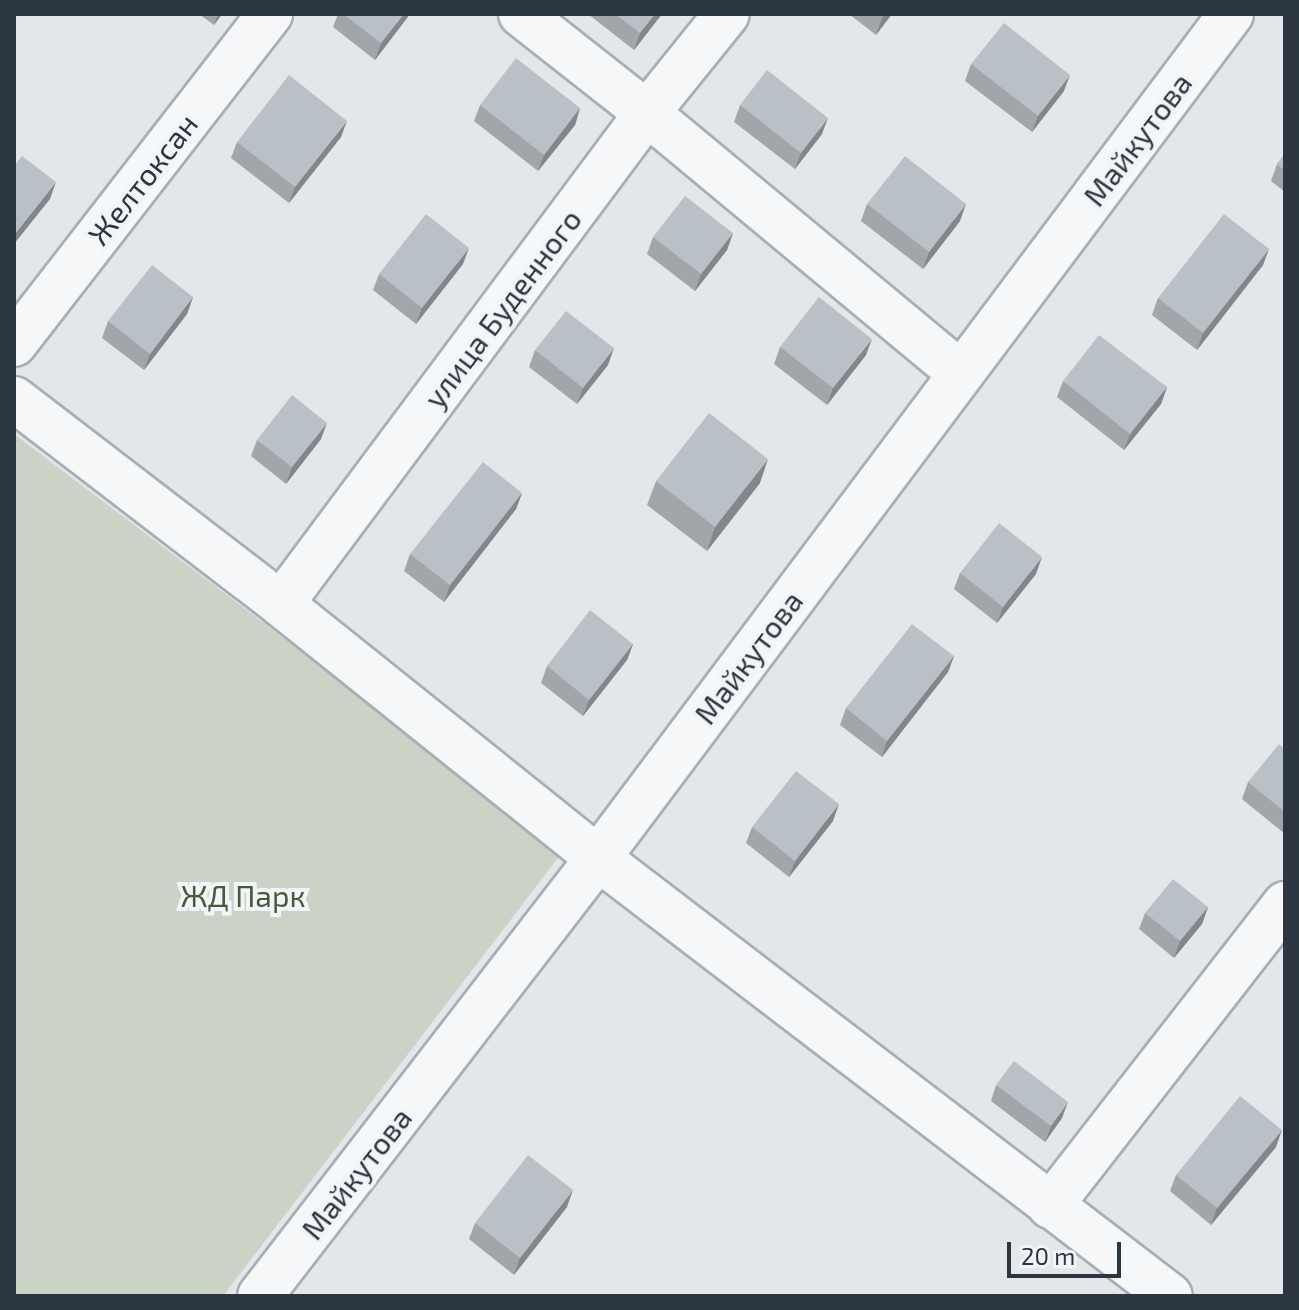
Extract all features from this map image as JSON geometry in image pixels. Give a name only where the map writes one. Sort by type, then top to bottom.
[{"type":"street","name":"Желтоксан","points":[[14,344],[270,14]]},
{"type":"street","points":[[521,14],[647,113],[960,373]]},
{"type":"street","name":"улица Буденного","points":[[281,604],[647,113],[727,14]]},
{"type":"street","name":"Майкутова","points":[[260,1296],[598,858],[1231,14]]},
{"type":"street","points":[[14,399],[281,604],[598,858],[1170,1296]]},
{"type":"street","points":[[1050,1206],[1285,904]]},
{"type":"green space","name":"ЖД Парк","points":[[14,434],[564,850],[223,1296],[14,1296]]},
{"type":"building","points":[[343,14],[404,14],[381,43]]},
{"type":"building","points":[[615,14],[655,14],[640,33]]},
{"type":"building","points":[[1004,23],[1070,75],[1038,116],[971,64]]},
{"type":"building","points":[[516,58],[580,108],[544,155],[480,105]]},
{"type":"building","points":[[767,70],[828,118],[801,153],[740,105]]},
{"type":"building","points":[[289,75],[347,121],[295,187],[237,142]]},
{"type":"building","points":[[1285,154],[1285,171],[1277,164]]},
{"type":"building","points":[[22,156],[56,182],[14,235],[14,166]]},
{"type":"building","points":[[905,156],[966,204],[929,252],[867,204]]},
{"type":"building","points":[[685,196],[733,233],[701,274],[653,237]]},
{"type":"building","points":[[426,214],[469,248],[422,308],[379,274]]},
{"type":"building","points":[[1224,214],[1269,249],[1203,333],[1158,298]]},
{"type":"building","points":[[152,265],[193,297],[150,354],[108,321]]},
{"type":"building","points":[[819,297],[872,339],[833,388],[780,347]]},
{"type":"building","points":[[566,311],[614,348],[583,388],[535,350]]},
{"type":"building","points":[[1099,335],[1167,387],[1130,434],[1063,381]]},
{"type":"building","points":[[292,395],[327,423],[292,467],[257,440]]},
{"type":"building","points":[[709,413],[768,459],[715,527],[656,481]]},
{"type":"building","points":[[483,462],[522,493],[450,585],[410,554]]},
{"type":"building","points":[[999,523],[1042,557],[1003,607],[960,573]]},
{"type":"building","points":[[590,610],[633,644],[589,700],[547,666]]},
{"type":"building","points":[[912,624],[954,656],[887,741],[846,708]]},
{"type":"building","points":[[1279,744],[1285,749],[1285,812],[1248,782]]},
{"type":"building","points":[[796,771],[839,804],[795,861],[752,827]]},
{"type":"building","points":[[1173,879],[1208,907],[1180,941],[1145,913]]},
{"type":"building","points":[[1014,1061],[1068,1102],[1051,1126],[996,1085]]},
{"type":"building","points":[[1240,1096],[1282,1130],[1217,1208],[1176,1175]]},
{"type":"building","points":[[528,1155],[573,1190],[520,1258],[475,1223]]}]
